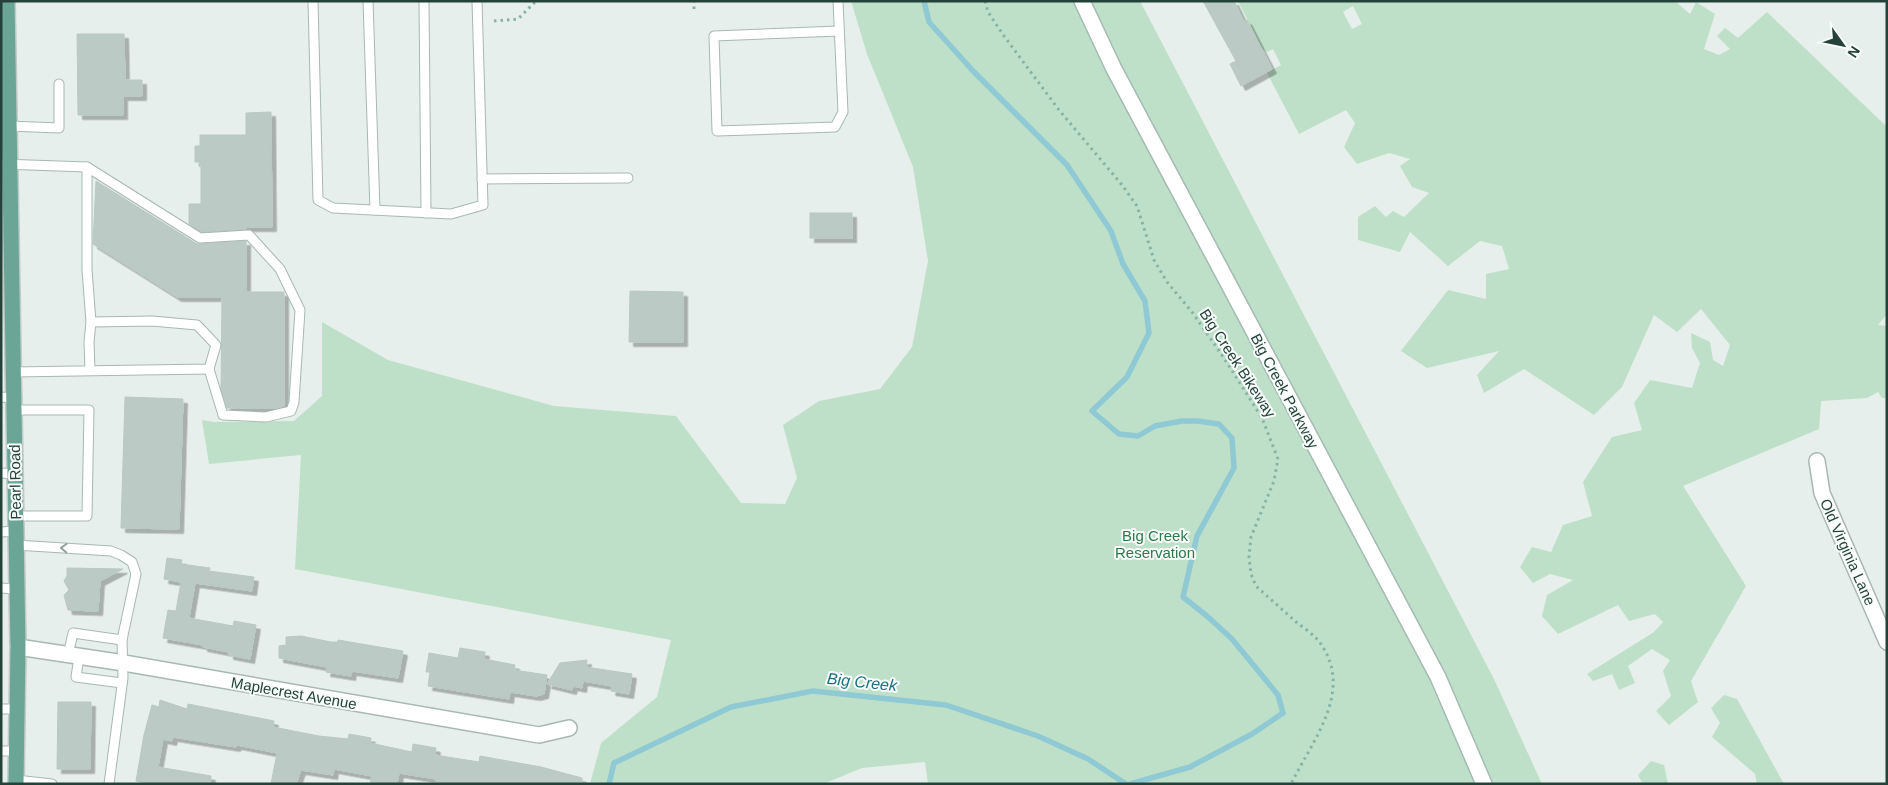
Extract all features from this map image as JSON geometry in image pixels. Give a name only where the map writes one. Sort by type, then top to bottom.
[{"type":"main road","name":"Pearl Road","points":[[7,1],[9,126],[6,164],[7,321],[13,372],[10,402],[8,474],[17,589],[18,647],[17,709],[9,751],[16,782]]},
{"type":"street","name":"Big Creek Parkway","points":[[1082,1],[1118,77],[1438,678],[1484,784]]},
{"type":"street","name":"Old Virginia Lane","points":[[1817,461],[1822,493],[1887,642]]},
{"type":"street","name":"Maplecrest Avenue","points":[[18,647],[124,663],[539,735],[569,728]]},
{"type":"lane","points":[[314,1],[318,200],[333,208],[451,214],[483,205],[477,1]]},
{"type":"lane","points":[[368,1],[375,210]]},
{"type":"lane","points":[[424,1],[426,213]]},
{"type":"lane","points":[[838,1],[842,112],[835,127],[717,131],[714,36],[839,31]]},
{"type":"lane","points":[[9,126],[59,128],[58,84]]},
{"type":"lane","points":[[6,164],[87,167],[200,238],[249,235],[280,269],[300,310],[292,411],[266,417],[222,415],[209,369],[216,345],[197,324],[152,321],[91,322]]},
{"type":"lane","points":[[87,167],[88,270],[91,322],[89,342],[90,371]]},
{"type":"lane","points":[[482,179],[628,178]]},
{"type":"lane","points":[[13,372],[209,369]]},
{"type":"lane","points":[[10,402],[89,410],[87,516],[12,531]]},
{"type":"lane","points":[[12,531],[111,551],[132,562],[136,574],[122,640],[124,663],[109,784]]},
{"type":"lane","points":[[1,588],[17,589]]},
{"type":"lane","points":[[122,640],[73,633],[73,656],[76,677],[122,683]]},
{"type":"lane","points":[[1,709],[17,709]]},
{"type":"lane","points":[[16,782],[52,784]]},
{"type":"path","points":[[494,21],[518,19],[536,1]]},
{"type":"path","points":[[694,1],[694,9]]},
{"type":"path","name":"Big Creek Bikeway","points":[[985,1],[988,12],[1004,36],[1059,110],[1122,185],[1136,206],[1154,260],[1224,358],[1262,418],[1272,441],[1278,459],[1274,482],[1252,537],[1249,557],[1251,574],[1256,586],[1316,639],[1327,656],[1333,675],[1332,700],[1321,730],[1291,784]]},
{"type":"green space","name":"Big Creek Reservation","points":[[851,1],[1140,1],[1494,679],[1542,784],[928,784],[925,762],[862,768],[823,784],[590,784],[601,743],[657,697],[671,640],[295,569],[301,455],[209,464],[202,420],[214,422],[294,421],[322,396],[322,322],[388,360],[554,406],[676,416],[741,503],[785,504],[797,478],[783,425],[819,401],[880,389],[912,347],[928,261],[913,167],[867,54]]},
{"type":"green space","points":[[1238,1],[1675,1],[1690,14],[1696,2],[1715,14],[1704,49],[1719,55],[1730,49],[1717,36],[1725,28],[1738,38],[1767,12],[1887,127],[1887,314],[1878,325],[1887,326],[1887,398],[1882,398],[1878,392],[1867,398],[1821,401],[1819,429],[1683,486],[1746,586],[1691,681],[1698,702],[1669,725],[1656,711],[1671,696],[1663,671],[1670,660],[1652,649],[1628,666],[1635,683],[1619,690],[1612,674],[1593,681],[1587,674],[1654,632],[1663,622],[1655,614],[1629,621],[1618,605],[1558,634],[1542,616],[1547,595],[1573,580],[1550,574],[1533,583],[1520,567],[1532,547],[1551,552],[1563,525],[1592,516],[1583,482],[1612,437],[1642,430],[1634,403],[1650,380],[1692,388],[1700,363],[1692,348],[1691,333],[1710,342],[1713,360],[1723,366],[1730,345],[1701,309],[1677,332],[1654,315],[1622,387],[1594,415],[1524,369],[1484,393],[1477,375],[1499,351],[1427,368],[1401,351],[1448,290],[1486,299],[1486,274],[1509,269],[1502,246],[1480,241],[1448,266],[1410,232],[1400,252],[1358,240],[1358,217],[1375,206],[1386,217],[1393,211],[1404,217],[1429,193],[1412,187],[1400,166],[1410,159],[1389,153],[1357,164],[1344,147],[1355,123],[1346,110],[1299,134],[1267,73],[1281,65],[1273,49],[1267,52],[1262,49]],"holes":[[[1353,6],[1362,24],[1352,29],[1343,12]]]},
{"type":"green space","points":[[1724,695],[1737,699],[1784,784],[1757,784],[1755,774],[1712,737],[1720,723],[1711,708]]},
{"type":"green space","points":[[1651,761],[1664,765],[1668,784],[1643,784],[1638,775]]},
{"type":"building","points":[[1203,1],[1234,1],[1244,22],[1247,20],[1272,69],[1241,86],[1230,64],[1236,61]]},
{"type":"building","points":[[77,34],[124,34],[125,80],[142,80],[142,96],[123,96],[123,115],[78,115]]},
{"type":"building","points":[[271,112],[272,227],[246,227],[246,229],[202,232],[189,224],[189,204],[201,204],[201,162],[195,162],[195,146],[200,146],[200,135],[246,135],[246,113]]},
{"type":"building","points":[[96,181],[197,244],[246,241],[246,292],[284,292],[284,406],[277,408],[227,408],[221,389],[222,297],[177,297],[93,244]]},
{"type":"building","points":[[810,213],[852,213],[852,238],[810,238]]},
{"type":"building","points":[[630,291],[683,292],[683,342],[629,342]]},
{"type":"building","points":[[125,397],[183,399],[179,529],[121,528]]},
{"type":"building","points":[[167,558],[182,560],[181,564],[210,568],[209,571],[254,577],[252,591],[195,583],[189,618],[233,626],[234,621],[256,625],[250,659],[229,655],[229,652],[203,647],[203,645],[163,638],[168,610],[176,611],[181,582],[164,579]]},
{"type":"building","points":[[67,568],[123,569],[100,581],[98,611],[68,610],[64,595],[69,590],[64,581],[67,576]]},
{"type":"building","points":[[301,636],[331,642],[338,642],[338,640],[403,651],[398,678],[352,671],[351,676],[326,672],[327,667],[279,658],[279,646],[286,645],[286,637]]},
{"type":"building","points":[[460,648],[485,652],[484,659],[515,665],[514,670],[547,675],[544,694],[536,696],[510,692],[509,699],[428,686],[430,672],[426,672],[429,653],[458,658]]},
{"type":"building","points":[[587,660],[586,667],[632,674],[629,694],[611,691],[612,686],[583,681],[582,688],[573,686],[572,690],[547,684],[560,663]]},
{"type":"building","points":[[160,700],[187,709],[188,704],[274,721],[273,727],[319,736],[348,739],[349,734],[371,738],[370,743],[412,752],[413,744],[436,748],[435,755],[479,762],[480,756],[541,767],[582,778],[582,784],[435,784],[436,779],[399,773],[397,784],[370,784],[372,776],[334,769],[333,775],[301,770],[296,784],[271,784],[277,753],[237,745],[236,747],[173,737],[172,741],[163,739],[158,767],[211,776],[210,784],[151,784],[136,781],[144,735],[152,705],[159,707]]},
{"type":"building","points":[[58,702],[91,702],[90,769],[57,769]]},
{"type":"waterway","points":[[924,1],[929,22],[974,72],[1067,165],[1111,231],[1123,264],[1145,301],[1149,333],[1127,377],[1092,411],[1119,434],[1138,436],[1155,426],[1182,421],[1197,421],[1219,424],[1232,438],[1234,468],[1197,536],[1183,597],[1232,639],[1278,695],[1283,713],[1252,734],[1190,767],[1130,784]]},
{"type":"waterway","name":"Big Creek","points":[[609,784],[614,763],[731,707],[813,691],[946,705],[1038,736],[1088,759],[1126,784]]}]
